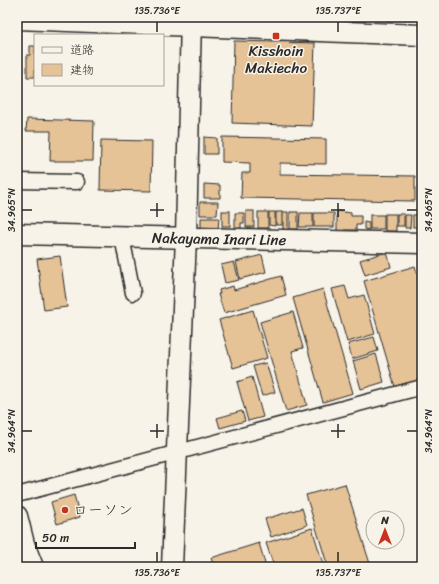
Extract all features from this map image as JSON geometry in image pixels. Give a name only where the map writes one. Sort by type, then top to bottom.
[{"type":"street","points":[[17,19],[191,21],[422,35]]},
{"type":"street","points":[[172,567],[186,238],[191,21]]},
{"type":"street","points":[[17,181],[77,182]]},
{"type":"street","name":"Nakayama Inari Line","points":[[17,234],[422,243]]},
{"type":"street","points":[[122,237],[133,293]]},
{"type":"street","points":[[17,495],[177,451],[422,387]]},
{"type":"street","points":[[17,516],[24,544],[33,567]]},
{"type":"building","points":[[234,41],[315,43],[312,126],[232,123]]},
{"type":"building","points":[[30,46],[34,46],[34,77],[27,77],[27,55],[30,55]]},
{"type":"building","points":[[27,119],[94,121],[93,161],[50,161],[51,131],[26,131]]},
{"type":"building","points":[[204,137],[217,138],[217,154],[204,154]]},
{"type":"building","points":[[222,137],[326,139],[326,164],[280,163],[280,174],[415,176],[415,201],[241,198],[242,173],[250,173],[250,163],[222,162]]},
{"type":"building","points":[[101,140],[152,141],[151,191],[100,190]]},
{"type":"building","points":[[204,184],[220,185],[220,198],[204,198]]},
{"type":"building","points":[[200,202],[218,202],[217,215],[200,215]]},
{"type":"building","points":[[222,211],[230,211],[230,226],[222,226]]},
{"type":"building","points":[[246,211],[254,211],[254,227],[246,227]]},
{"type":"building","points":[[337,211],[351,213],[351,216],[361,216],[361,225],[356,225],[356,230],[344,230],[344,233],[337,233]]},
{"type":"building","points":[[258,212],[268,212],[268,228],[258,228]]},
{"type":"building","points":[[269,212],[275,212],[275,226],[269,225]]},
{"type":"building","points":[[276,212],[282,212],[282,225],[276,225]]},
{"type":"building","points":[[283,212],[288,212],[288,230],[283,229]]},
{"type":"building","points":[[290,212],[298,212],[298,229],[290,229]]},
{"type":"building","points":[[235,213],[244,213],[244,223],[241,223],[241,229],[235,229]]},
{"type":"building","points":[[300,213],[313,213],[313,227],[299,227]]},
{"type":"building","points":[[314,213],[334,213],[334,227],[314,227]]},
{"type":"building","points":[[385,214],[396,214],[396,231],[385,231]]},
{"type":"building","points":[[397,214],[404,214],[404,226],[397,226]]},
{"type":"building","points":[[370,215],[384,215],[384,229],[370,229]]},
{"type":"building","points":[[405,215],[411,215],[410,228],[405,228]]},
{"type":"building","points":[[413,215],[419,215],[419,227],[413,227]]},
{"type":"building","points":[[201,218],[219,218],[218,229],[201,229]]},
{"type":"building","points":[[364,222],[369,223],[369,230],[364,229]]},
{"type":"building","points":[[387,252],[391,267],[365,275],[360,260]]},
{"type":"building","points":[[262,255],[266,272],[240,279],[236,262]]},
{"type":"building","points":[[60,256],[67,307],[44,310],[37,259]]},
{"type":"building","points":[[234,262],[239,280],[225,283],[221,265]]},
{"type":"building","points":[[415,266],[422,290],[422,331],[418,333],[422,348],[422,379],[395,387],[364,281]]},
{"type":"building","points":[[281,276],[286,295],[224,313],[218,294],[220,294],[219,290],[233,286],[234,290]]},
{"type":"building","points":[[345,286],[349,299],[364,295],[375,334],[347,342],[332,289]]},
{"type":"building","points":[[323,289],[353,393],[323,402],[293,298]]},
{"type":"building","points":[[253,310],[267,358],[233,368],[219,320]]},
{"type":"building","points":[[293,312],[303,348],[292,351],[307,405],[286,411],[260,322]]},
{"type":"building","points":[[374,337],[378,351],[352,359],[348,344]]},
{"type":"building","points":[[376,354],[384,382],[361,389],[353,361]]},
{"type":"building","points":[[266,363],[275,392],[262,396],[253,366]]},
{"type":"building","points":[[252,377],[263,417],[248,421],[237,382]]},
{"type":"building","points":[[242,411],[245,421],[220,428],[217,418]]},
{"type":"building","points":[[345,484],[371,567],[328,567],[306,495]]},
{"type":"building","points":[[74,495],[80,517],[57,524],[51,502]]},
{"type":"building","points":[[302,508],[307,525],[271,537],[265,519]]},
{"type":"building","points":[[312,528],[324,567],[274,567],[266,543]]},
{"type":"building","points":[[259,543],[266,567],[214,567],[211,558]]},
{"type":"building","points":[[211,563],[212,567],[198,567]]},
{"type":"place","name":"Kisshoin Makiecho","points":[[276,36]]},
{"type":"place","name":"ローソン","points":[[65,510]]}]
